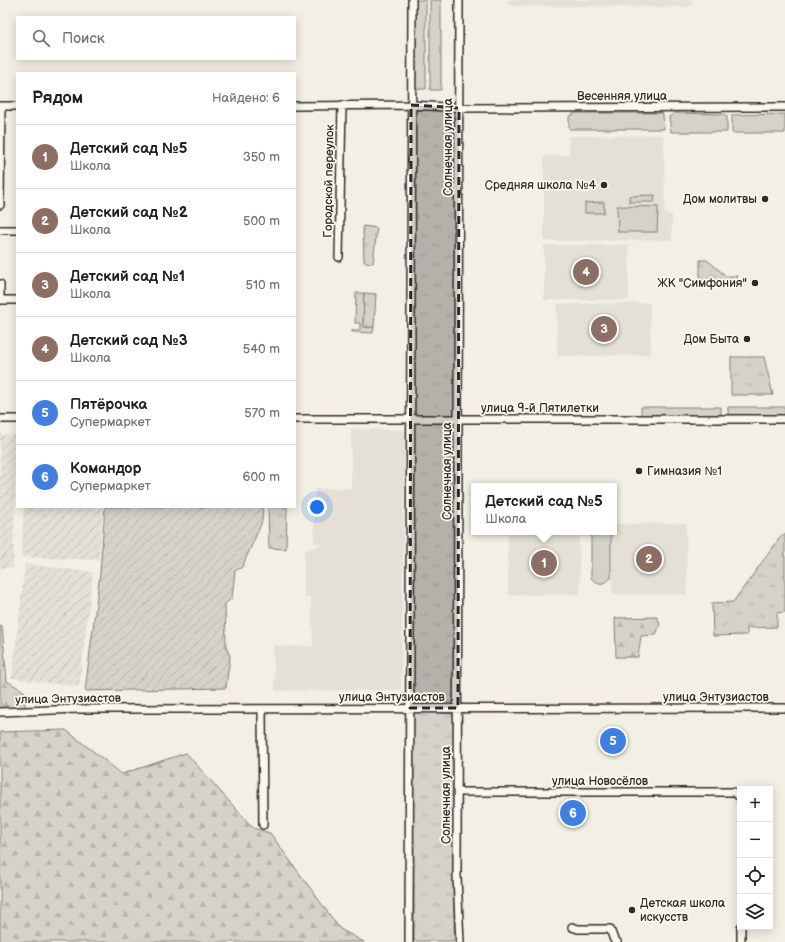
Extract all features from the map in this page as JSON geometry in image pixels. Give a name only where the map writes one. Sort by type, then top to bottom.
[{"type":"street","points":[[409,942],[412,0]]},
{"type":"street","name":"Солнечная улица","points":[[459,0],[457,877],[460,942]]},
{"type":"street","name":"Городской переулок","points":[[339,257],[342,105]]},
{"type":"street","name":"Весенняя улица","points":[[296,106],[411,105],[459,108],[785,107]]},
{"type":"street","points":[[0,205],[1,106],[16,106]]},
{"type":"street","points":[[0,230],[16,230]]},
{"type":"street","points":[[0,284],[0,300],[16,300]]},
{"type":"street","points":[[0,419],[16,419]]},
{"type":"street","name":"улица 9-й Пятилетки","points":[[296,419],[785,419]]},
{"type":"street","name":"улица Энтузиастов","points":[[0,712],[78,709],[785,708]]},
{"type":"street","points":[[262,709],[262,825]]},
{"type":"street","name":"улица Новосёлов","points":[[458,792],[733,792],[737,795]]},
{"type":"street","points":[[572,927],[578,929],[610,929],[614,940],[617,942]]},
{"type":"street","points":[[741,930],[742,942]]},
{"type":"highlighted area","points":[[411,105],[459,108],[458,708],[410,708]]},
{"type":"shaded area","points":[[507,0],[692,0],[692,4],[689,7],[511,6],[507,3]]},
{"type":"shaded area","name":"Средняя школа №4","points":[[664,135],[665,214],[672,215],[672,240],[544,241],[544,156],[569,155],[569,136]]},
{"type":"shaded area","points":[[544,245],[629,245],[629,300],[544,300]]},
{"type":"shaded area","points":[[650,303],[651,355],[557,356],[557,304]]},
{"type":"shaded area","points":[[351,429],[405,430],[401,690],[275,691],[273,646],[313,646],[311,597],[304,597],[304,551],[321,543],[314,543],[315,489],[351,488]]},
{"type":"shaded area","points":[[0,434],[16,435],[13,568],[0,568]]},
{"type":"shaded area","points":[[24,508],[103,508],[99,560],[21,557]]},
{"type":"shaded area","points":[[686,523],[687,594],[612,594],[612,535],[617,535],[617,524]]},
{"type":"shaded area","points":[[508,535],[579,535],[580,594],[508,595]]},
{"type":"shaded area","points":[[25,564],[93,572],[79,687],[12,678]]},
{"type":"green space","points":[[414,0],[426,0],[426,89],[414,89]]},
{"type":"green space","points":[[430,0],[441,0],[441,90],[430,90]]},
{"type":"green space","points":[[414,110],[455,111],[455,411],[454,414],[450,416],[419,415],[414,413]]},
{"type":"green space","points":[[575,113],[662,113],[664,129],[570,129],[569,117]]},
{"type":"green space","points":[[674,113],[724,114],[727,116],[727,132],[671,132],[669,117]]},
{"type":"green space","points":[[785,114],[785,133],[732,133],[732,115]]},
{"type":"green space","points":[[655,195],[654,202],[629,202],[629,196]]},
{"type":"green space","points":[[604,202],[604,213],[585,213],[585,203]]},
{"type":"green space","points":[[617,206],[658,207],[657,232],[618,232]]},
{"type":"green space","points":[[363,226],[377,228],[373,263],[364,262]]},
{"type":"green space","points":[[700,260],[707,260],[726,276],[737,276],[737,287],[724,287],[724,280],[700,280]]},
{"type":"green space","points":[[356,293],[364,293],[363,327],[374,327],[373,333],[352,332],[352,330],[360,330],[360,323],[355,323]]},
{"type":"green space","points":[[364,293],[376,294],[374,327],[363,327]]},
{"type":"green space","points":[[731,357],[764,357],[773,395],[731,395]]},
{"type":"green space","points":[[641,407],[721,407],[721,416],[641,416]]},
{"type":"green space","points":[[728,407],[785,407],[785,417],[728,417]]},
{"type":"green space","points":[[417,421],[449,422],[455,429],[454,700],[452,702],[417,701],[413,697],[413,425]]},
{"type":"green space","points":[[105,508],[263,508],[262,521],[259,529],[242,567],[235,571],[232,598],[225,604],[226,647],[230,656],[226,688],[85,691],[100,573]]},
{"type":"green space","points":[[268,508],[287,508],[286,549],[269,548]]},
{"type":"green space","points":[[785,534],[785,612],[777,613],[777,627],[747,628],[747,635],[713,636],[712,603],[733,602],[782,535]]},
{"type":"green space","points":[[591,535],[611,535],[611,578],[606,582],[599,583],[591,578]]},
{"type":"green space","points":[[657,617],[660,624],[656,635],[641,636],[638,657],[616,657],[615,618]]},
{"type":"green space","points":[[0,626],[2,627],[7,681],[25,692],[25,710],[0,710]]},
{"type":"green space","points":[[416,712],[451,713],[454,715],[455,719],[454,941],[414,941],[413,714]]},
{"type":"green space","points":[[66,730],[122,774],[186,753],[253,828],[270,833],[340,929],[364,942],[0,942],[0,732]]},
{"type":"place","name":"Средняя школа №4","points":[[604,185]]},
{"type":"place","name":"Дом молитвы","points":[[765,199]]},
{"type":"place","name":"Детский сад №3","points":[[586,272]]},
{"type":"place","name":"ЖК \"Симфония\"","points":[[755,283]]},
{"type":"place","name":"Детский сад №1","points":[[604,329]]},
{"type":"place","name":"Дом Быта","points":[[747,339]]},
{"type":"place","name":"Гимназия №1","points":[[639,471]]},
{"type":"place","name":"Детский сад №2","points":[[649,559]]},
{"type":"place","name":"Детский сад №5","points":[[544,563]]},
{"type":"place","name":"Пятёрочка","points":[[613,741]]},
{"type":"place","name":"Командор","points":[[573,813]]},
{"type":"place","name":"Детская школа искусств","points":[[632,910]]}]
